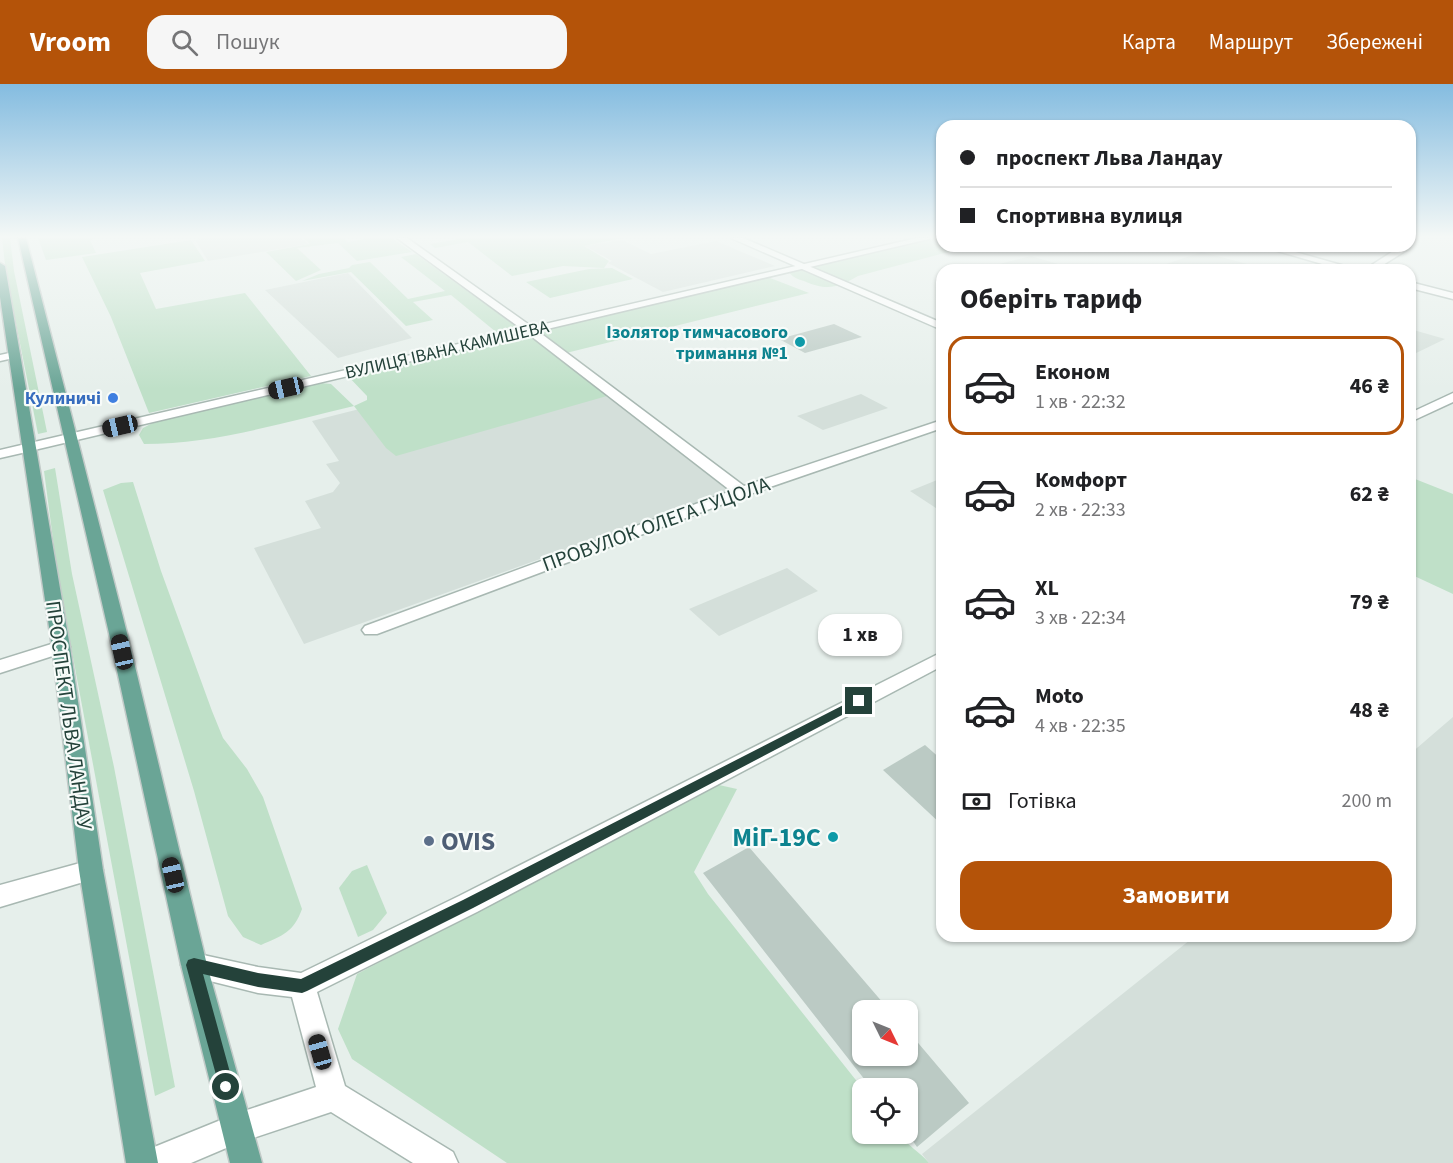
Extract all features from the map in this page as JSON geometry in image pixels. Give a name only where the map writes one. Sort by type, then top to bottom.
[{"type":"main road","name":"ПРОСПЕКТ ЛЬВА ЛАНДАУ","points":[[2,288],[7,356],[30,447],[61,647],[91,870],[142,1163]]},
{"type":"main road","points":[[34,288],[194,965],[246,1163]]},
{"type":"street","points":[[471,288],[742,492]]},
{"type":"street","name":"ВУЛИЦЯ ІВАНА КАМИШЕВА","points":[[0,454],[713,288]]},
{"type":"street","points":[[853,288],[936,324]]},
{"type":"street","points":[[1423,288],[1453,296]]},
{"type":"street","points":[[1416,415],[1453,398]]},
{"type":"street","name":"ПРОВУЛОК ОЛЕГА ГУЦОЛА","points":[[371,630],[742,492],[936,426]]},
{"type":"street","points":[[0,667],[61,647]]},
{"type":"street","points":[[194,965],[258,980],[302,986],[468,904],[936,661]]},
{"type":"street","points":[[0,896],[91,870]]},
{"type":"street","points":[[302,986],[333,1096],[442,1163]]},
{"type":"street","points":[[153,1163],[238,1128],[333,1096]]},
{"type":"shaded area","points":[[363,288],[412,338],[338,358],[265,290]]},
{"type":"shaded area","points":[[656,288],[679,288],[663,292]]},
{"type":"shaded area","points":[[1416,331],[1445,339],[1416,353]]},
{"type":"shaded area","points":[[558,359],[729,491],[304,644],[254,548],[321,528],[305,501],[333,492],[340,483],[326,464],[339,461],[312,421]]},
{"type":"shaded area","points":[[861,394],[888,408],[823,430],[797,416]]},
{"type":"shaded area","points":[[936,480],[936,508],[910,491]]},
{"type":"shaded area","points":[[787,568],[818,591],[719,636],[689,609]]},
{"type":"shaded area","points":[[1453,717],[1453,1163],[929,1163],[922,1154],[1187,942],[1416,942],[1416,749]]},
{"type":"green space","points":[[9,288],[18,288],[47,432],[38,434]]},
{"type":"green space","points":[[97,288],[147,288],[156,309],[245,293],[311,376],[149,413]]},
{"type":"green space","points":[[368,288],[397,288],[408,299],[445,291],[442,288],[464,288],[517,327],[496,332],[451,295],[413,302],[433,320],[406,326]]},
{"type":"green space","points":[[536,288],[592,288],[550,298]]},
{"type":"green space","points":[[712,288],[797,288],[809,293],[562,354],[614,394],[396,456],[386,448],[354,406],[367,400],[367,396],[346,374]]},
{"type":"green space","points":[[311,382],[331,384],[354,406],[250,431],[197,440],[144,444],[139,435],[143,428],[168,415]]},
{"type":"green space","points":[[55,468],[72,574],[114,767],[175,1087],[155,1096],[58,577],[44,471]]},
{"type":"green space","points":[[1416,479],[1453,494],[1453,594],[1416,577]]},
{"type":"green space","points":[[133,482],[161,571],[212,711],[223,738],[247,769],[263,797],[302,909],[291,928],[261,945],[243,937],[228,916],[194,791],[103,490],[121,483]]},
{"type":"green space","points":[[719,785],[737,789],[694,872],[708,894],[854,1078],[852,1078],[852,1144],[908,1144],[929,1163],[507,1163],[352,1059],[338,1029],[357,974]]},
{"type":"green space","points":[[367,865],[387,913],[373,930],[358,937],[339,888],[352,871]]},
{"type":"building","points":[[834,324],[862,337],[805,353],[779,339]]},
{"type":"building","points":[[925,745],[936,755],[936,819],[883,770]]},
{"type":"building","points":[[749,847],[881,1000],[852,1000],[852,1063],[703,873]]},
{"type":"building","points":[[918,1043],[969,1103],[917,1147],[915,1144],[918,1144],[918,1078],[863,1078],[854,1066],[918,1066]]},
{"type":"place","name":"Ізолятор тимчасового тримання №1","points":[[800,342]]},
{"type":"place","name":"Кулиничі","points":[[113,398]]},
{"type":"place","name":"МіГ-19С","points":[[833,837]]},
{"type":"place","name":"OVIS","points":[[429,841]]},
{"type":"route","points":[[226,1087],[194,965],[258,980],[302,986],[344,963],[468,904],[859,701]]}]
